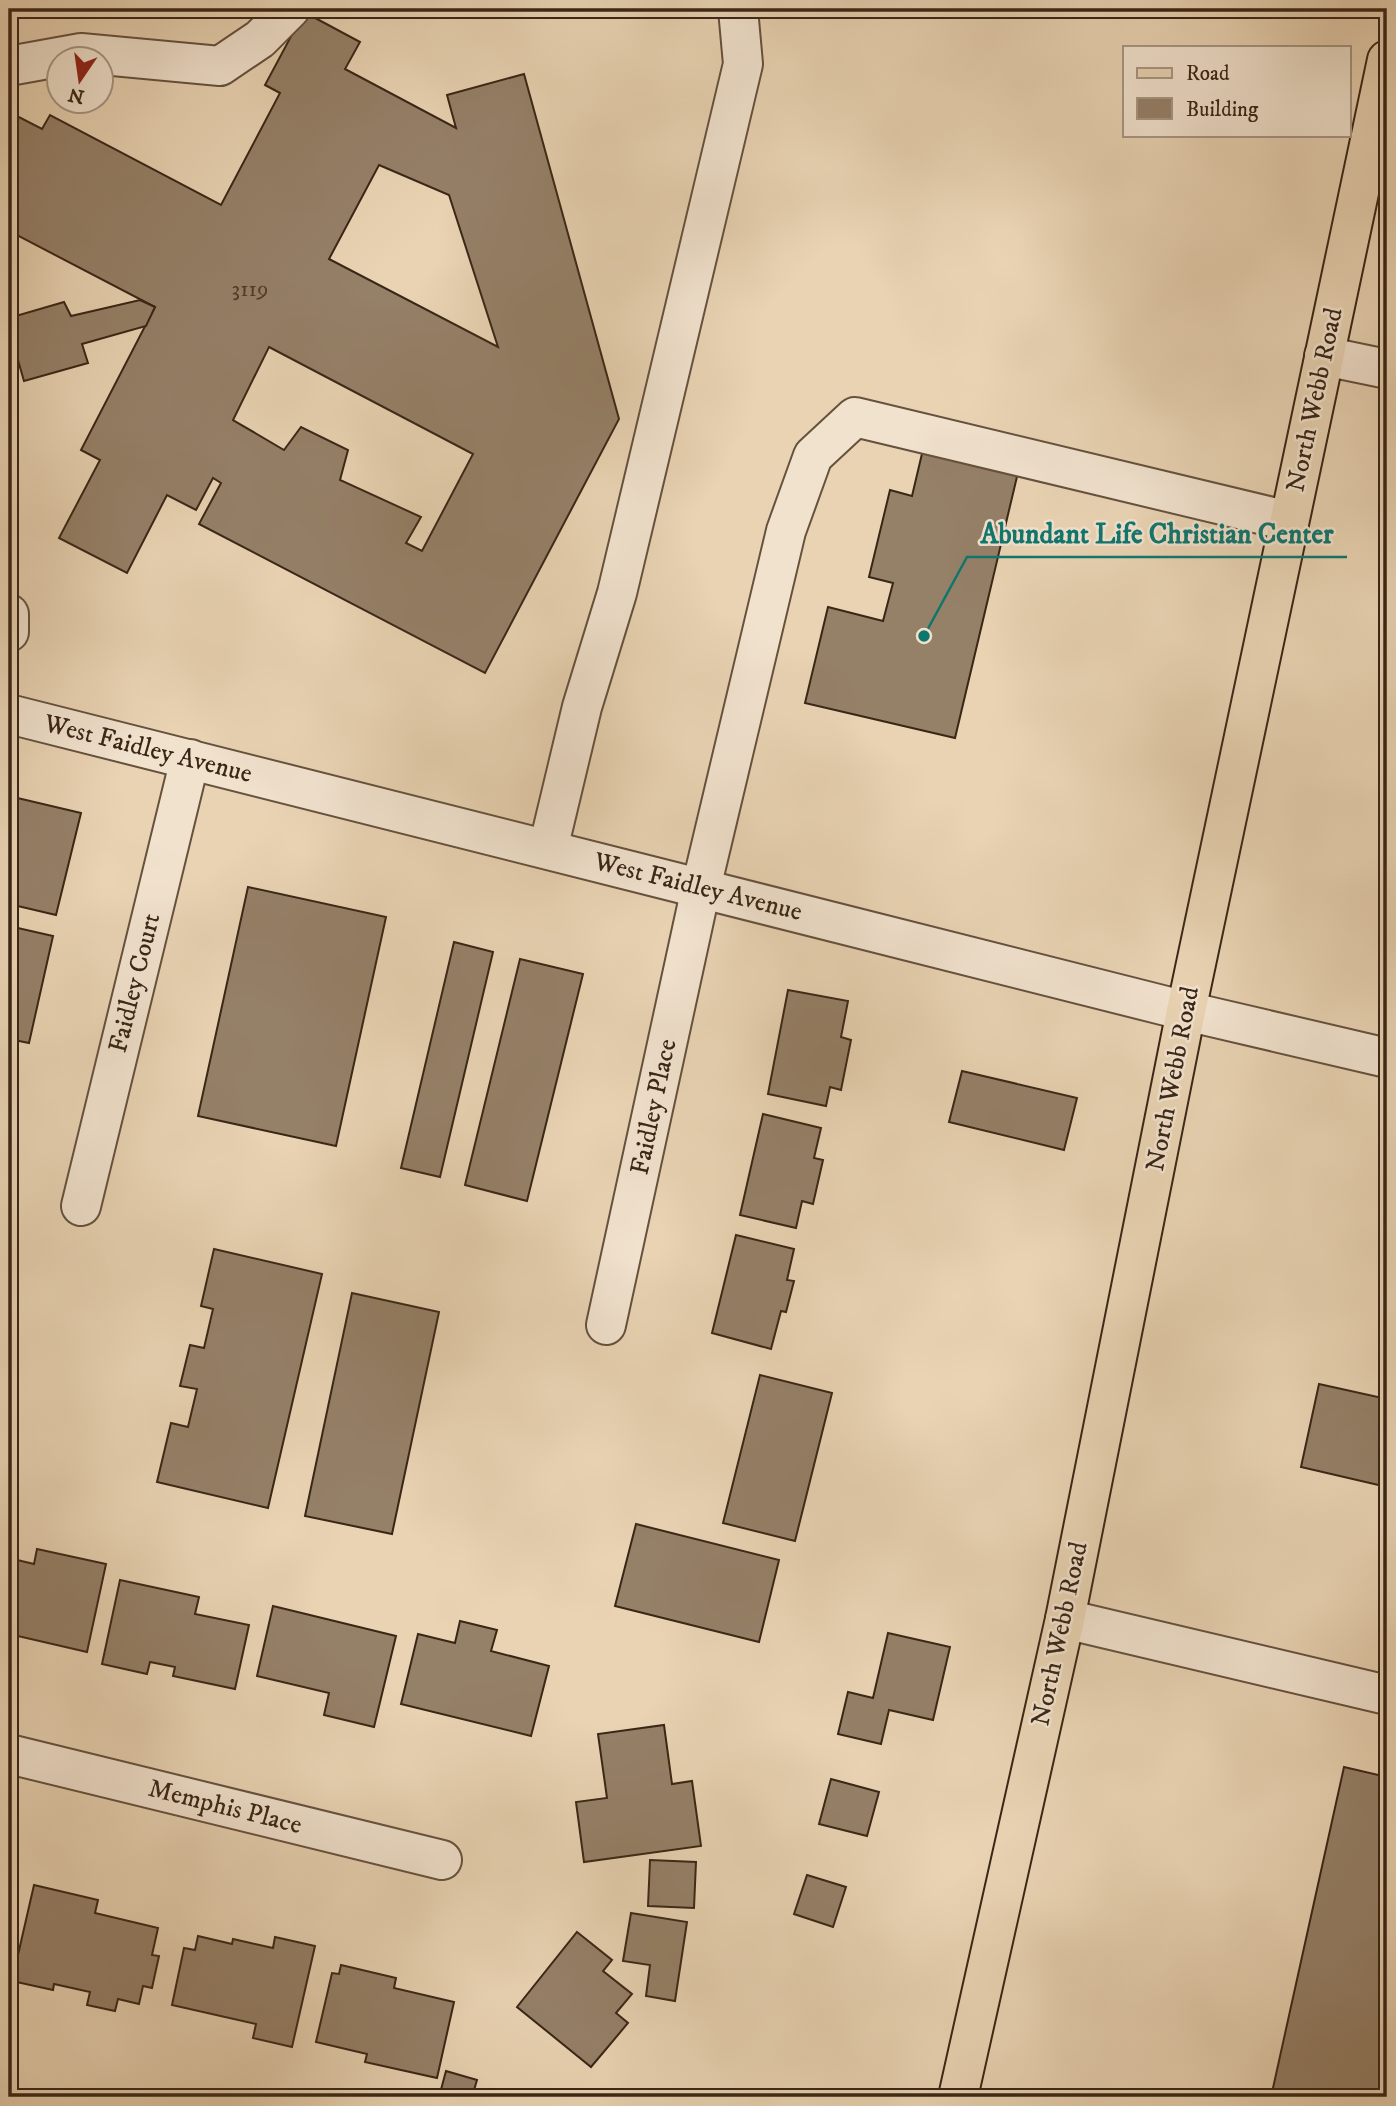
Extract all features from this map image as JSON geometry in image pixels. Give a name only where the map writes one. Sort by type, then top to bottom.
[{"type":"main road","name":"North Webb Road","points":[[958,2097],[1065,1619],[1186,1010],[1387,60]]},
{"type":"street","points":[[9,66],[81,53],[220,66],[260,39],[290,9]]},
{"type":"street","points":[[548,849],[582,707],[617,593],[743,64],[738,9]]},
{"type":"street","points":[[1324,356],[1387,369]]},
{"type":"street","name":"Faidley Place","points":[[606,1325],[701,888],[786,531],[813,456],[855,417],[1289,521]]},
{"type":"street","points":[[9,614],[9,632]]},
{"type":"street","name":"West Faidley Avenue","points":[[9,714],[1186,1010],[1387,1058]]},
{"type":"street","name":"Faidley Court","points":[[81,1206],[190,759]]},
{"type":"street","points":[[1065,1619],[1387,1695]]},
{"type":"street","name":"Memphis Place","points":[[9,1754],[442,1860]]},
{"type":"building","points":[[304,12],[360,42],[345,69],[456,128],[447,95],[524,74],[619,419],[485,673],[199,524],[221,483],[213,478],[196,510],[167,495],[127,573],[59,538],[100,460],[81,450],[155,307],[9,231],[9,112],[42,129],[52,116],[221,205],[280,93],[265,85]],"holes":[[[379,165],[449,195],[498,347],[329,259]],[[269,347],[473,454],[422,551],[406,543],[421,517],[340,480],[348,450],[301,427],[284,450],[233,420]]]},
{"type":"building","points":[[140,300],[155,307],[146,326],[82,344],[88,363],[24,381],[9,329],[9,318],[64,302],[71,316]]},
{"type":"building","points":[[925,441],[1020,464],[955,738],[805,703],[828,607],[883,621],[893,583],[869,577],[890,490],[912,496]]},
{"type":"building","points":[[9,796],[81,813],[56,915],[9,904]]},
{"type":"building","points":[[248,887],[386,917],[336,1146],[198,1116]]},
{"type":"building","points":[[9,926],[53,936],[29,1043],[9,1039]]},
{"type":"building","points":[[454,942],[493,952],[440,1177],[401,1168]]},
{"type":"building","points":[[520,959],[583,974],[527,1201],[465,1185]]},
{"type":"building","points":[[788,990],[848,1001],[841,1037],[851,1040],[841,1090],[830,1087],[826,1106],[768,1094]]},
{"type":"building","points":[[962,1071],[1077,1098],[1064,1150],[949,1122]]},
{"type":"building","points":[[763,1114],[821,1128],[814,1158],[823,1160],[813,1204],[802,1201],[796,1228],[740,1215]]},
{"type":"building","points":[[736,1235],[794,1249],[787,1280],[794,1281],[786,1312],[781,1311],[771,1349],[712,1333]]},
{"type":"building","points":[[214,1249],[322,1274],[268,1508],[157,1482],[171,1423],[188,1427],[197,1389],[180,1386],[190,1345],[204,1348],[213,1309],[201,1306]]},
{"type":"building","points":[[352,1293],[439,1312],[392,1534],[305,1516]]},
{"type":"building","points":[[760,1375],[832,1393],[795,1541],[723,1523]]},
{"type":"building","points":[[1319,1384],[1387,1399],[1387,1487],[1301,1467]]},
{"type":"building","points":[[636,1524],[779,1560],[759,1642],[615,1606]]},
{"type":"building","points":[[37,1549],[106,1564],[87,1652],[9,1634],[9,1558],[34,1564]]},
{"type":"building","points":[[120,1580],[199,1597],[195,1614],[249,1625],[235,1689],[173,1676],[175,1667],[150,1662],[147,1674],[102,1664]]},
{"type":"building","points":[[273,1606],[396,1636],[374,1727],[324,1715],[329,1693],[257,1676]]},
{"type":"building","points":[[460,1621],[497,1630],[491,1651],[549,1666],[531,1736],[401,1704],[418,1634],[455,1643]]},
{"type":"building","points":[[888,1633],[950,1647],[933,1720],[889,1710],[881,1744],[838,1734],[848,1692],[873,1698]]},
{"type":"building","points":[[664,1725],[672,1784],[692,1781],[701,1846],[584,1862],[576,1802],[607,1798],[598,1734]]},
{"type":"building","points":[[1344,1767],[1387,1777],[1387,2097],[1271,2097]]},
{"type":"building","points":[[831,1779],[879,1792],[867,1836],[819,1824]]},
{"type":"building","points":[[650,1860],[696,1862],[694,1908],[648,1906]]},
{"type":"building","points":[[807,1875],[846,1887],[833,1927],[794,1914]]},
{"type":"building","points":[[34,1885],[98,1900],[95,1913],[158,1928],[152,1955],[159,1956],[152,1988],[143,1986],[139,2004],[118,1999],[115,2011],[87,2005],[90,1992],[54,1984],[53,1990],[12,1981]]},
{"type":"building","points":[[9,1889],[15,1891],[9,1918]]},
{"type":"building","points":[[631,1913],[687,1922],[675,2001],[646,1996],[650,1965],[623,1961]]},
{"type":"building","points":[[577,1932],[612,1960],[603,1971],[632,1994],[616,2013],[628,2023],[591,2067],[517,2007]]},
{"type":"building","points":[[198,1936],[232,1944],[233,1939],[273,1948],[275,1937],[315,1946],[292,2047],[253,2038],[256,2024],[172,2005],[184,1948],[195,1950]]},
{"type":"building","points":[[341,1965],[396,1978],[394,1988],[454,2002],[437,2078],[365,2062],[367,2054],[316,2042],[332,1973],[339,1974]]},
{"type":"building","points":[[446,2071],[477,2080],[472,2097],[439,2097]]},
{"type":"place","name":"Abundant Life Christian Center","points":[[924,636]]}]
